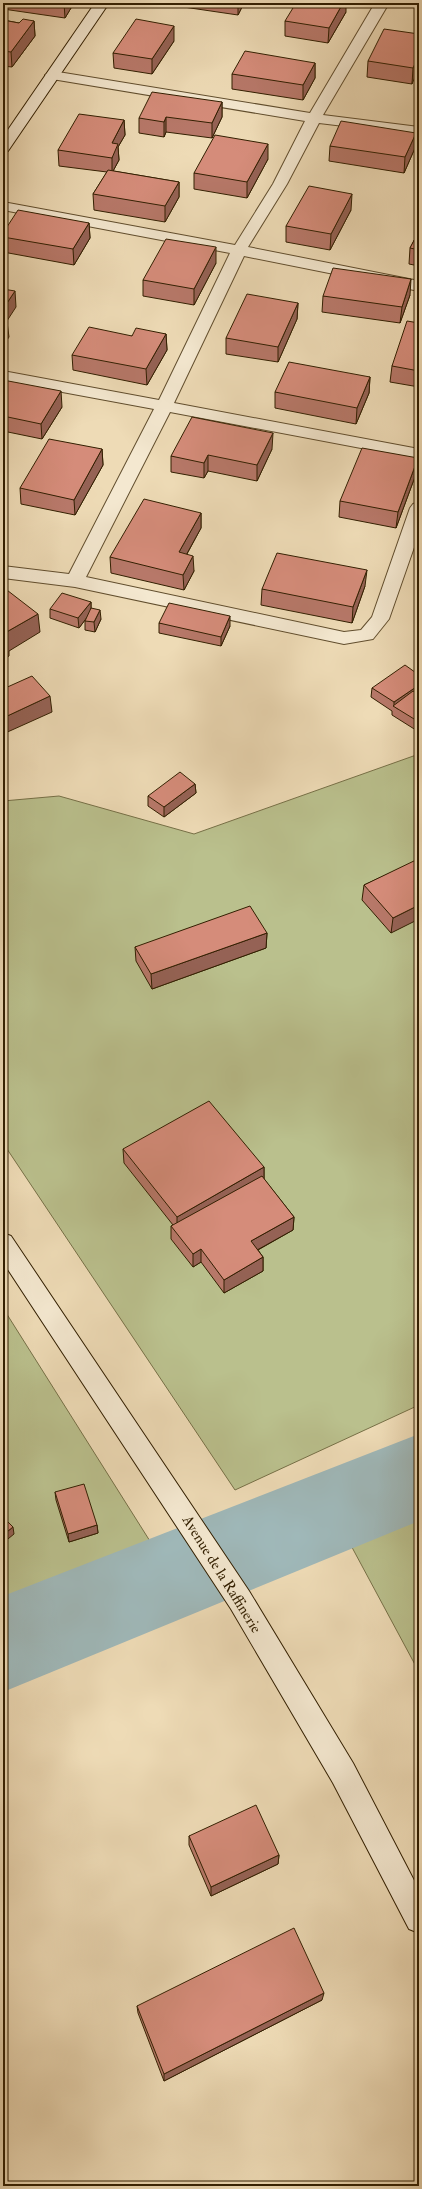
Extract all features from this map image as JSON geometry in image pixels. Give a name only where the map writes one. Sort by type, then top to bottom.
[{"type":"street","points":[[3,148],[102,3]]},
{"type":"street","points":[[75,581],[164,407],[239,250],[280,184],[314,118],[382,3]]},
{"type":"street","points":[[415,3],[419,4]]},
{"type":"street","points":[[52,75],[314,118],[419,131]]},
{"type":"street","points":[[3,206],[239,250],[419,286]]},
{"type":"street","points":[[3,376],[419,454]]},
{"type":"street","points":[[3,572],[75,581],[344,638],[367,635],[380,619],[419,508]]},
{"type":"street","name":"Avenue de la Raffinerie","points":[[3,1243],[240,1600],[343,1773],[419,1919]]},
{"type":"green space","points":[[419,754],[419,1405],[235,1490],[3,1143],[3,801],[59,796],[194,834]]},
{"type":"green space","points":[[3,1308],[160,1557],[3,1623]]},
{"type":"green space","points":[[419,1473],[419,1672],[333,1512]]},
{"type":"building","points":[[296,3],[343,3],[329,28],[285,21]]},
{"type":"building","points":[[23,19],[34,21],[11,52],[3,51],[3,20],[19,23]]},
{"type":"building","points":[[136,19],[174,26],[152,59],[113,53]]},
{"type":"building","points":[[384,29],[419,34],[419,55],[413,68],[368,61]]},
{"type":"building","points":[[245,51],[315,63],[303,85],[232,74]]},
{"type":"building","points":[[152,92],[222,102],[212,123],[166,117],[164,122],[139,118]]},
{"type":"building","points":[[79,114],[124,120],[112,143],[118,144],[112,158],[58,150]]},
{"type":"building","points":[[341,121],[416,133],[405,157],[330,146]]},
{"type":"building","points":[[215,135],[268,144],[247,182],[194,173]]},
{"type":"building","points":[[108,170],[179,182],[165,206],[93,194]]},
{"type":"building","points":[[309,186],[352,194],[331,234],[286,226]]},
{"type":"building","points":[[18,210],[89,223],[73,249],[3,237],[3,233]]},
{"type":"building","points":[[419,231],[419,250],[410,248]]},
{"type":"building","points":[[166,239],[216,247],[194,289],[143,280]]},
{"type":"building","points":[[333,268],[411,279],[402,307],[323,296]]},
{"type":"building","points":[[3,289],[15,291],[3,309]]},
{"type":"building","points":[[247,294],[298,303],[278,347],[226,338]]},
{"type":"building","points":[[3,321],[7,322],[3,328]]},
{"type":"building","points":[[407,321],[419,323],[419,371],[392,366]]},
{"type":"building","points":[[89,327],[132,336],[136,328],[166,334],[146,369],[72,355]]},
{"type":"building","points":[[289,362],[370,377],[357,408],[275,392]]},
{"type":"building","points":[[3,380],[61,391],[41,424],[3,416]]},
{"type":"building","points":[[192,417],[273,433],[257,465],[208,455],[204,463],[171,456]]},
{"type":"building","points":[[49,439],[102,449],[74,500],[20,488]]},
{"type":"building","points":[[362,448],[418,458],[398,512],[340,501]]},
{"type":"building","points":[[144,499],[201,513],[179,552],[193,556],[183,575],[110,557]]},
{"type":"building","points":[[277,553],[367,570],[353,607],[262,589]]},
{"type":"building","points":[[3,587],[38,614],[3,634]]},
{"type":"building","points":[[62,593],[91,602],[78,618],[50,609]]},
{"type":"building","points":[[169,603],[230,616],[221,637],[159,623]]},
{"type":"building","points":[[91,608],[100,610],[94,622],[85,621]]},
{"type":"building","points":[[3,635],[7,638],[3,641]]},
{"type":"building","points":[[405,665],[419,675],[419,685],[394,702],[372,688]]},
{"type":"building","points":[[32,676],[50,696],[3,718],[3,689]]},
{"type":"building","points":[[413,691],[419,695],[419,722],[393,706]]},
{"type":"building","points":[[180,772],[195,784],[164,807],[148,796]]},
{"type":"building","points":[[418,859],[419,905],[393,918],[364,885]]},
{"type":"building","points":[[250,906],[267,933],[151,974],[135,947]]},
{"type":"building","points":[[209,1101],[264,1167],[177,1217],[123,1149]]},
{"type":"building","points":[[262,1176],[294,1217],[251,1241],[263,1257],[224,1280],[201,1249],[193,1254],[171,1226]]},
{"type":"building","points":[[84,1484],[97,1525],[68,1534],[55,1492]]},
{"type":"building","points":[[3,1517],[13,1527],[3,1535]]},
{"type":"building","points":[[256,1805],[279,1855],[211,1887],[189,1836]]},
{"type":"building","points":[[294,1928],[324,1993],[164,2074],[137,2006]]},
{"type":"waterway","points":[[3,1644],[419,1477]]}]
